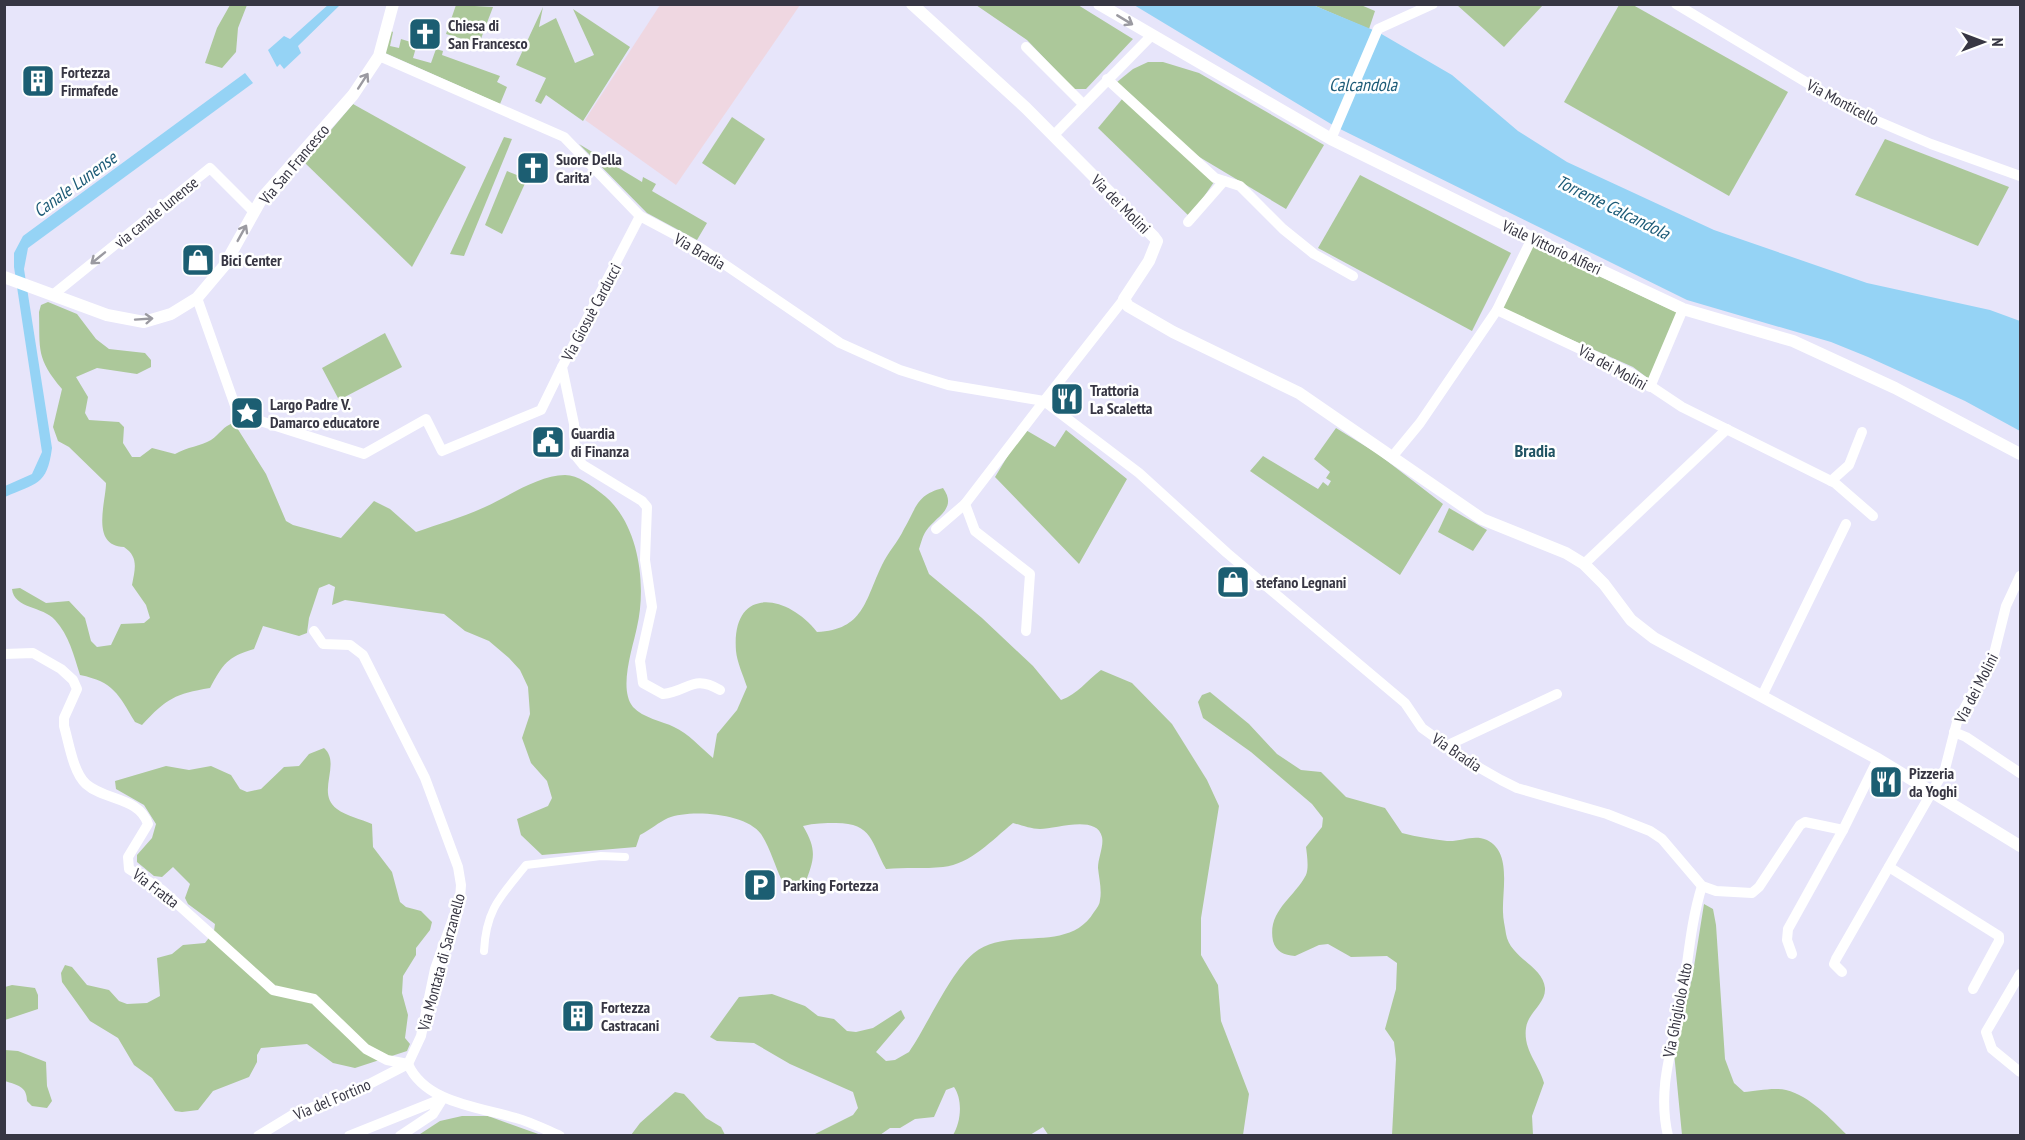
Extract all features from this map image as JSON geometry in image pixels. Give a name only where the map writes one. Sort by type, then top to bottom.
[{"type":"street","name":"Via San Francesco","points":[[6,277],[107,315],[144,322],[171,314],[197,298],[224,266],[254,212],[279,176],[353,95],[379,56],[393,4]]},
{"type":"street","name":"Via dei Molini","points":[[912,4],[986,70],[1157,241],[1154,253],[1124,299]]},
{"type":"street","name":"Viale Vittorio Alfieri","points":[[1099,4],[1331,139],[1532,238],[1683,309],[1793,341],[1895,388],[2020,454]]},
{"type":"street","points":[[1331,139],[1378,29],[1433,4]]},
{"type":"street","name":"Via Monticello","points":[[1676,4],[1854,111],[1931,144],[2020,176]]},
{"type":"street","points":[[1053,136],[1151,36]]},
{"type":"street","points":[[1026,47],[1083,104]]},
{"type":"street","name":"Via Bradia","points":[[379,56],[564,137],[640,216],[702,249],[840,343],[900,370],[957,387],[1044,401],[1139,473],[1227,553],[1405,703],[1422,728],[1446,746],[1517,788],[1607,814],[1650,831],[1662,839],[1702,886]]},
{"type":"street","points":[[1107,79],[1215,178],[1240,186],[1283,229],[1314,254],[1353,276]]},
{"type":"street","name":"via canale lunense","points":[[54,294],[210,168],[254,212]]},
{"type":"street","points":[[1188,222],[1224,181]]},
{"type":"street","name":"Via Giosuè Carducci","points":[[640,216],[562,367],[573,424],[575,454],[583,465],[642,501],[647,507],[645,560],[652,607],[640,661],[643,683],[663,694],[706,682],[720,690]]},
{"type":"street","points":[[1392,458],[1420,423],[1497,310],[1532,238]]},
{"type":"street","points":[[197,298],[238,414],[364,454],[426,419],[442,451],[541,410],[562,367]]},
{"type":"street","points":[[936,529],[965,504],[1124,299],[1128,306],[1173,333],[1299,393],[1482,519],[1566,553],[1584,564],[1631,620],[1653,638],[1878,759],[1934,791],[2020,846]]},
{"type":"street","points":[[1650,387],[1683,309]]},
{"type":"street","name":"Via dei Molini","points":[[1497,310],[1599,357],[1726,429],[1831,482],[1873,516]]},
{"type":"street","points":[[1584,564],[1726,429]]},
{"type":"street","points":[[1831,482],[1849,465],[1862,432]]},
{"type":"street","points":[[965,504],[975,531],[1030,574],[1026,631]]},
{"type":"street","points":[[1762,696],[1846,524]]},
{"type":"street","name":"Via dei Molini","points":[[1842,972],[1834,964],[1836,959],[1934,791],[1949,757],[1954,732],[1994,654],[2006,606],[2020,576]]},
{"type":"street","name":"Via Montata di Sarzanello","points":[[314,631],[323,644],[350,645],[363,655],[425,778],[458,867],[460,899],[435,969],[421,1036],[408,1064]]},
{"type":"street","name":"Via Fratta","points":[[4,654],[33,653],[74,680],[77,689],[63,718],[63,726],[80,776],[87,785],[145,814],[148,824],[128,857],[129,869],[162,890],[273,990],[314,999],[366,1049],[387,1060],[408,1064]]},
{"type":"street","points":[[1446,746],[1557,694]]},
{"type":"street","name":"Via dei Molini","points":[[1954,732],[1966,737],[2020,773]]},
{"type":"street","points":[[1792,954],[1786,940],[1788,929],[1843,830],[1878,759]]},
{"type":"street","points":[[1702,886],[1716,891],[1752,893],[1770,872],[1800,825],[1810,822],[1843,830]]},
{"type":"street","points":[[484,951],[485,926],[500,897],[526,865],[601,856],[625,857]]},
{"type":"street","points":[[1889,867],[1999,936],[2000,941],[1973,989]]},
{"type":"street","name":"Via Ghigliolo Alto","points":[[1668,1136],[1663,1091],[1666,1068],[1702,886]]},
{"type":"street","points":[[2020,974],[1986,1032],[1992,1049],[2020,1072]]},
{"type":"street","points":[[408,1064],[419,1081],[444,1098],[520,1119],[560,1136]]},
{"type":"street","name":"Via del Fortino","points":[[258,1136],[294,1114],[352,1093],[408,1064]]},
{"type":"street","points":[[349,1136],[444,1098]]},
{"type":"street","points":[[400,1136],[433,1114],[444,1098]]},
{"type":"shaded area","points":[[660,5],[800,5],[676,185],[585,120]]},
{"type":"green space","points":[[230,5],[247,5],[238,28],[236,52],[222,68],[205,63],[217,28]]},
{"type":"green space","points":[[456,5],[493,7],[479,44],[446,34]]},
{"type":"green space","points":[[976,5],[1078,5],[1133,39],[1086,89],[1074,89],[1027,40]]},
{"type":"green space","points":[[1313,5],[1361,5],[1375,11],[1369,29]]},
{"type":"green space","points":[[1457,5],[1543,5],[1504,47]]},
{"type":"green space","points":[[1619,5],[1633,5],[1788,92],[1729,196],[1564,102]]},
{"type":"green space","points":[[543,7],[539,27],[556,18],[575,63],[594,55],[573,9],[630,47],[583,121],[546,95],[541,104],[535,101],[546,78],[516,65]]},
{"type":"green space","points":[[389,30],[393,32],[390,46],[399,48],[401,39],[417,44],[413,58],[431,63],[436,49],[443,51],[442,55],[500,76],[497,82],[507,87],[500,104],[383,52]]},
{"type":"green space","points":[[1148,62],[1163,62],[1199,73],[1324,145],[1286,209],[1191,152],[1117,82],[1133,69]]},
{"type":"green space","points":[[1123,98],[1214,182],[1190,217],[1098,128]]},
{"type":"green space","points":[[353,104],[466,167],[412,267],[304,162]]},
{"type":"green space","points":[[732,117],[765,139],[735,185],[702,163]]},
{"type":"green space","points":[[504,137],[512,139],[464,256],[450,254]]},
{"type":"green space","points":[[1885,139],[2009,187],[1978,246],[1855,195]]},
{"type":"green space","points":[[579,144],[642,182],[643,177],[656,184],[652,191],[707,223],[697,240],[647,213]]},
{"type":"green space","points":[[507,171],[527,179],[502,234],[485,225]]},
{"type":"green space","points":[[1360,175],[1511,253],[1472,331],[1318,248]]},
{"type":"green space","points":[[1533,245],[1678,313],[1649,379],[1633,367],[1502,309]]},
{"type":"green space","points":[[48,302],[77,314],[96,339],[109,349],[145,353],[151,360],[151,367],[137,374],[97,368],[76,377],[88,397],[85,413],[89,420],[119,422],[124,427],[123,443],[132,457],[140,457],[152,448],[175,454],[211,440],[224,428],[234,423],[266,474],[286,521],[293,525],[341,538],[374,501],[390,509],[416,532],[477,511],[545,478],[570,475],[589,484],[614,505],[632,536],[637,554],[641,592],[640,610],[628,668],[629,699],[637,711],[679,730],[713,758],[717,734],[737,710],[747,687],[736,651],[737,630],[742,615],[751,606],[763,602],[791,609],[817,632],[845,626],[861,611],[884,560],[902,534],[918,503],[927,494],[943,488],[947,495],[947,507],[926,531],[919,549],[929,574],[982,618],[1033,666],[1061,700],[1077,691],[1101,670],[1132,683],[1172,724],[1207,780],[1219,806],[1201,918],[1201,955],[1218,985],[1221,1021],[1249,1094],[1243,1135],[1049,1136],[1043,1127],[1030,1135],[953,1135],[960,1111],[959,1098],[954,1087],[946,1090],[934,1117],[915,1119],[900,1128],[890,1128],[880,1135],[813,1135],[853,1115],[858,1108],[853,1092],[790,1064],[754,1043],[717,1041],[710,1037],[739,997],[772,994],[805,1006],[818,1016],[834,1019],[847,1031],[856,1032],[873,1028],[901,1010],[905,1018],[876,1052],[886,1061],[895,1060],[909,1052],[948,985],[965,961],[974,953],[988,945],[1004,941],[1069,933],[1083,925],[1094,912],[1101,896],[1098,868],[1102,837],[1099,830],[1092,826],[1075,824],[1040,829],[1013,823],[981,850],[953,865],[936,868],[886,869],[869,836],[857,827],[836,823],[807,825],[803,826],[811,842],[813,856],[804,886],[782,881],[764,839],[754,827],[731,817],[717,815],[690,814],[668,818],[640,835],[636,847],[542,855],[521,835],[517,819],[548,806],[552,798],[547,781],[531,763],[522,738],[530,714],[528,687],[520,670],[489,641],[465,631],[444,614],[345,600],[332,605],[335,587],[329,584],[319,588],[309,618],[307,633],[299,636],[263,626],[254,649],[227,662],[210,688],[180,695],[165,703],[142,725],[135,722],[114,691],[101,681],[80,675],[67,639],[55,620],[44,612],[23,604],[14,596],[12,589],[20,588],[46,603],[69,601],[85,618],[91,641],[97,647],[111,645],[121,624],[144,623],[150,618],[146,605],[132,585],[135,564],[132,555],[124,547],[113,545],[103,531],[106,483],[69,447],[58,441],[53,427],[62,389],[48,369],[41,353],[39,312],[41,305]]},
{"type":"green space","points":[[385,333],[402,367],[339,400],[322,368]]},
{"type":"green space","points":[[1336,428],[1378,454],[1443,504],[1400,575],[1250,471],[1263,456],[1318,489],[1323,482],[1328,486],[1331,481],[1326,478],[1330,472],[1314,459]]},
{"type":"green space","points":[[1024,429],[1055,447],[1066,430],[1127,479],[1079,564],[995,477]]},
{"type":"green space","points":[[1449,508],[1487,530],[1473,551],[1438,532]]},
{"type":"green space","points":[[1210,692],[1249,724],[1277,754],[1301,770],[1321,772],[1346,797],[1385,808],[1402,833],[1447,841],[1482,838],[1495,846],[1503,862],[1503,915],[1506,934],[1514,949],[1539,974],[1545,988],[1543,999],[1527,1022],[1526,1028],[1529,1050],[1544,1083],[1532,1116],[1533,1135],[1392,1135],[1396,1059],[1394,1042],[1385,1029],[1396,989],[1397,963],[1387,956],[1351,957],[1328,944],[1319,945],[1295,956],[1284,954],[1276,948],[1272,930],[1274,921],[1306,875],[1308,865],[1306,847],[1322,827],[1323,818],[1312,804],[1251,752],[1203,718],[1198,702],[1202,695]]},
{"type":"green space","points":[[324,748],[331,762],[328,795],[331,802],[345,814],[372,824],[373,847],[392,872],[400,902],[406,907],[421,911],[432,922],[430,930],[416,948],[416,955],[403,976],[402,993],[408,1015],[405,1038],[410,1044],[407,1051],[355,1068],[333,1063],[307,1044],[261,1048],[249,1077],[213,1091],[198,1110],[175,1111],[152,1078],[134,1065],[118,1038],[90,1021],[62,982],[61,973],[65,965],[72,967],[87,985],[109,990],[119,1001],[127,1004],[147,1003],[160,996],[157,958],[172,954],[183,945],[205,943],[214,931],[215,924],[188,904],[185,898],[190,884],[173,867],[162,877],[154,876],[137,862],[137,855],[152,838],[156,824],[144,805],[116,789],[115,781],[166,766],[189,770],[211,766],[231,775],[240,789],[247,792],[261,789],[284,767],[299,766],[309,754]]},
{"type":"green space","points":[[1704,904],[1713,909],[1716,925],[1725,1059],[1734,1083],[1744,1092],[1776,1089],[1795,1093],[1820,1109],[1847,1135],[1682,1135],[1673,1042],[1692,979]]},
{"type":"green space","points":[[12,985],[35,988],[38,995],[38,1009],[5,1020],[5,987]]},
{"type":"green space","points":[[5,1050],[18,1051],[46,1062],[47,1086],[52,1101],[47,1108],[32,1106],[27,1101],[23,1089],[5,1081]]},
{"type":"green space","points":[[675,1092],[684,1094],[706,1118],[721,1127],[725,1135],[631,1135],[640,1123]]},
{"type":"green space","points":[[462,1116],[488,1116],[541,1135],[417,1136],[440,1121]]},
{"type":"water","points":[[329,4],[340,5],[298,46],[301,53],[284,69],[280,64],[277,67],[268,50],[284,36],[290,39]]},
{"type":"water","name":"Calcandola","points":[[1134,5],[1313,5],[1378,32],[1452,75],[1518,131],[1567,162],[1714,230],[1867,283],[1990,310],[2020,321],[2020,431],[1965,401],[1831,342],[1687,300],[1336,127]]},
{"type":"water","points":[[245,73],[253,83],[28,248],[24,269],[52,448],[43,477],[38,482],[5,497],[5,486],[32,474],[42,452],[14,267],[14,253],[23,236]]},
{"type":"place","name":"Chiesa di San Francesco","points":[[425,34]]},
{"type":"place","name":"Fortezza Firmafede","points":[[38,81]]},
{"type":"place","name":"Suore Della Carita'","points":[[533,168]]},
{"type":"place","name":"Bici Center","points":[[198,260]]},
{"type":"place","name":"Trattoria La Scaletta","points":[[1067,399]]},
{"type":"place","name":"Largo Padre V. Damarco educatore","points":[[247,413]]},
{"type":"place","name":"Guardia di Finanza","points":[[548,442]]},
{"type":"place","name":"stefano Legnani","points":[[1233,582]]},
{"type":"place","name":"Pizzeria da Yoghi","points":[[1886,782]]},
{"type":"place","name":"Parking Fortezza","points":[[760,885]]},
{"type":"place","name":"Fortezza Castracani","points":[[578,1016]]},
{"type":"district","name":"Bradia","points":[[1535,450]]},
{"type":"water label","name":"Canale Lunense","points":[[75,184]]},
{"type":"water label","name":"Torrente Calcandola","points":[[1613,207]]}]
